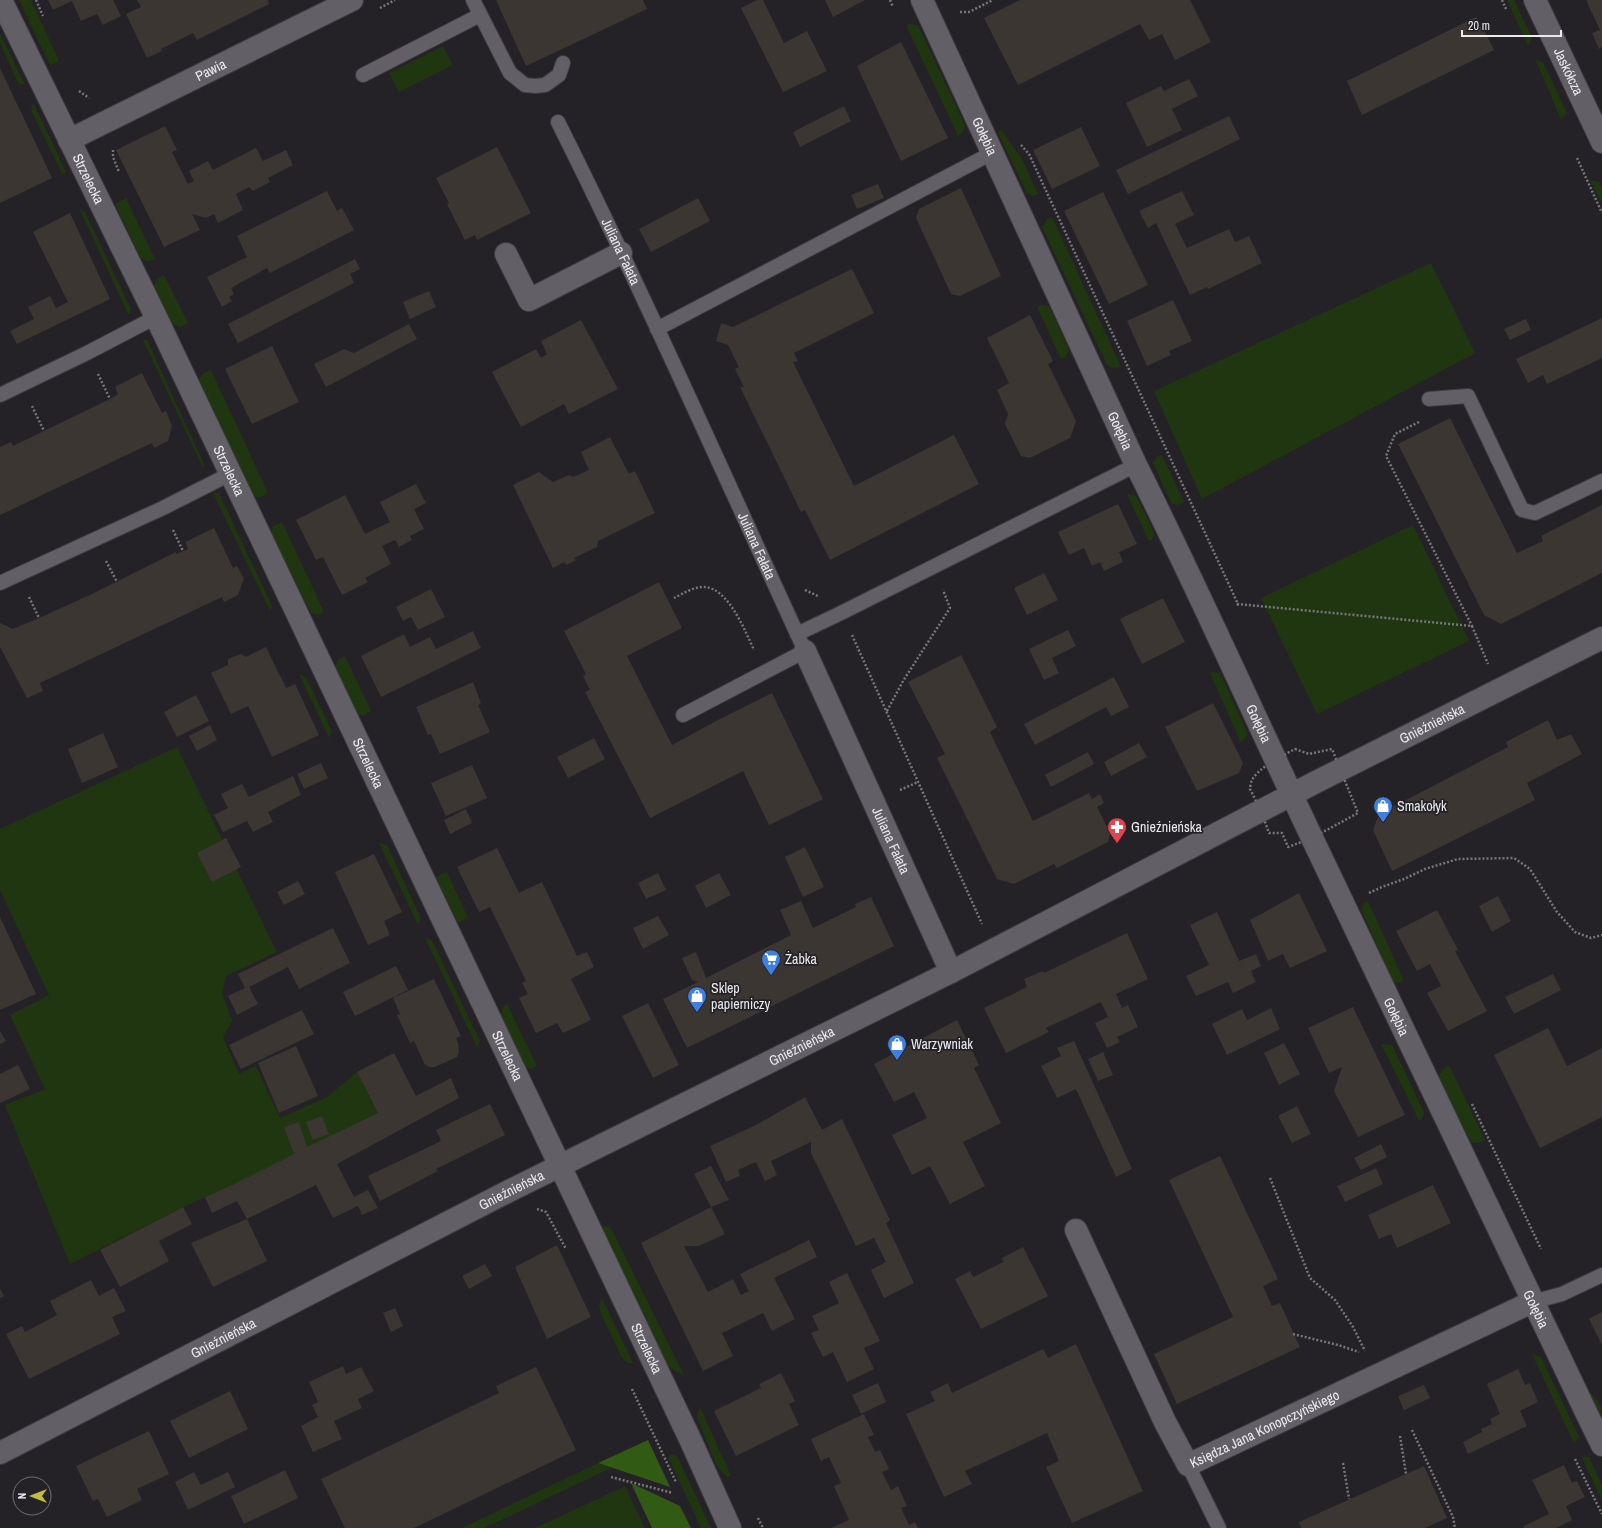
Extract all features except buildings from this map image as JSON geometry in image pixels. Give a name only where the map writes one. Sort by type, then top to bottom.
[{"type":"street","name":"Strzelecka","points":[[1,0],[156,317],[690,1439],[730,1528]]},
{"type":"street","name":"Pawia","points":[[69,140],[352,0]]},
{"type":"street","name":"Gołębia","points":[[922,0],[1136,465],[1532,1302],[1602,1445]]},
{"type":"street","name":"Jaskółcza","points":[[1535,0],[1602,142]]},
{"type":"street","points":[[506,254],[529,300],[621,253]]},
{"type":"street","name":"Gnieźnieńska","points":[[0,1453],[614,1138],[951,972],[1316,782],[1602,638]]},
{"type":"street","name":"Juliana Fałata","points":[[801,643],[951,972]]},
{"type":"street","name":"Księdza Jana Konopczyńskiego","points":[[1076,1230],[1165,1422],[1188,1465],[1532,1302]]},
{"type":"lane","points":[[473,0],[510,73],[525,85],[545,85],[559,75],[563,63]]},
{"type":"lane","points":[[363,75],[480,15]]},
{"type":"lane","name":"Juliana Fałata","points":[[558,122],[657,329],[801,643]]},
{"type":"lane","points":[[657,329],[992,153]]},
{"type":"lane","points":[[0,395],[87,353],[156,317]]},
{"type":"lane","points":[[1429,399],[1468,396],[1522,510],[1534,513],[1602,481]]},
{"type":"lane","points":[[683,715],[765,673],[801,643],[841,613],[1136,465]]},
{"type":"lane","points":[[0,584],[176,502],[230,474]]},
{"type":"lane","points":[[1532,1302],[1562,1294],[1602,1275]]},
{"type":"lane","points":[[1188,1465],[1219,1528]]},
{"type":"path","points":[[374,11],[395,0]]},
{"type":"path","points":[[960,12],[969,12],[993,0]]},
{"type":"path","points":[[76,86],[80,93],[88,98],[95,97]]},
{"type":"path","points":[[113,146],[113,156],[121,176]]},
{"type":"path","points":[[1574,152],[1602,213]]},
{"type":"path","points":[[1429,399],[1437,412],[1395,434],[1386,456],[1472,626],[1489,665]]},
{"type":"path","points":[[887,711],[903,681],[950,608],[933,567]]},
{"type":"path","points":[[674,598],[690,590],[705,587],[719,593],[730,603],[765,673]]},
{"type":"path","points":[[1201,601],[1472,626]]},
{"type":"path","points":[[841,613],[887,711],[994,950]]},
{"type":"path","points":[[1336,825],[1339,832]]},
{"type":"path","points":[[1365,887],[1368,894],[1382,886],[1404,879],[1425,869],[1458,859],[1514,858],[1530,869],[1557,912],[1575,932],[1591,938],[1602,935]]},
{"type":"path","points":[[1270,1178],[1310,1278],[1335,1300],[1353,1327],[1367,1355],[1338,1345],[1293,1334]]},
{"type":"path","points":[[530,1211],[536,1209],[546,1212],[566,1250]]},
{"type":"path","points":[[632,1388],[678,1487]]},
{"type":"path","points":[[1412,1430],[1453,1517],[1455,1528]]},
{"type":"path","points":[[1400,1436],[1406,1474]]},
{"type":"path","points":[[1343,1463],[1349,1499]]},
{"type":"path","points":[[612,1477],[673,1493]]},
{"type":"green space","points":[[19,0],[31,0],[59,61],[50,65]]},
{"type":"green space","points":[[1507,0],[1514,0],[1532,38],[1528,46]]},
{"type":"green space","points":[[906,25],[918,25],[965,125],[962,134],[958,136]]},
{"type":"green space","points":[[0,33],[25,85],[18,83],[0,43]]},
{"type":"green space","points":[[443,46],[453,65],[399,92],[389,73]]},
{"type":"green space","points":[[1536,60],[1543,62],[1567,113],[1561,120]]},
{"type":"green space","points":[[33,102],[66,172],[62,174],[31,110]]},
{"type":"green space","points":[[1001,129],[1023,161],[1038,194],[1034,196],[1027,193],[998,133]]},
{"type":"green space","points":[[1590,180],[1599,182],[1602,188],[1602,204]]},
{"type":"green space","points":[[126,198],[155,259],[147,262],[141,258],[115,204]]},
{"type":"green space","points":[[80,210],[85,212],[131,309],[129,316]]},
{"type":"green space","points":[[1052,217],[1121,367],[1113,368],[1107,365],[1042,227],[1047,219]]},
{"type":"green space","points":[[1431,263],[1475,353],[1202,499],[1154,391]]},
{"type":"green space","points":[[164,275],[188,323],[180,327],[172,324],[154,286],[157,279]]},
{"type":"green space","points":[[1041,305],[1049,306],[1069,350],[1065,358],[1061,359],[1037,307]]},
{"type":"green space","points":[[143,340],[147,340],[204,464],[203,468]]},
{"type":"green space","points":[[211,370],[268,493],[259,498],[254,496],[199,380],[202,374]]},
{"type":"green space","points":[[1162,455],[1184,502],[1178,505],[1171,503],[1153,463],[1157,457]]},
{"type":"green space","points":[[213,493],[219,493],[272,606],[270,611]]},
{"type":"green space","points":[[1132,494],[1137,497],[1154,533],[1152,540],[1149,541],[1127,495]]},
{"type":"green space","points":[[282,522],[324,612],[318,615],[311,613],[271,533],[273,526]]},
{"type":"green space","points":[[1413,525],[1469,641],[1317,714],[1261,598]]},
{"type":"green space","points":[[345,656],[371,711],[363,716],[357,714],[335,668],[338,660]]},
{"type":"green space","points":[[1210,673],[1220,673],[1248,734],[1241,743]]},
{"type":"green space","points":[[299,674],[306,677],[332,731],[329,738]]},
{"type":"green space","points":[[177,747],[277,952],[226,976],[222,993],[232,1021],[223,1037],[239,1074],[256,1066],[280,1118],[327,1097],[357,1072],[378,1113],[230,1186],[183,1207],[70,1264],[5,1105],[45,1089],[10,1015],[49,995],[0,890],[0,829]]},
{"type":"green space","points":[[379,843],[387,845],[421,918],[418,925]]},
{"type":"green space","points":[[447,872],[468,918],[458,923],[436,877]]},
{"type":"green space","points":[[1368,901],[1404,981],[1399,983],[1393,982],[1361,909],[1364,903]]},
{"type":"green space","points":[[425,938],[432,940],[480,1041],[477,1047]]},
{"type":"green space","points":[[507,1004],[537,1066],[531,1069],[525,1067],[501,1014],[503,1007]]},
{"type":"green space","points":[[1381,1044],[1392,1045],[1424,1112],[1422,1119],[1419,1121]]},
{"type":"green space","points":[[1449,1065],[1485,1140],[1478,1143],[1471,1142],[1438,1078],[1442,1070]]},
{"type":"green space","points":[[605,1226],[609,1227],[613,1232],[684,1375],[674,1370],[666,1362],[602,1228]]},
{"type":"green space","points":[[602,1298],[633,1363],[628,1363],[622,1358],[601,1314],[599,1306]]},
{"type":"green space","points":[[1532,1354],[1541,1357],[1579,1437],[1574,1443]]},
{"type":"green space","points":[[1589,1391],[1599,1403],[1602,1418]]},
{"type":"green space","points":[[700,1407],[731,1476],[727,1477],[717,1466],[698,1420],[697,1413]]},
{"type":"green space","points":[[648,1440],[670,1487],[598,1463]]},
{"type":"green space","points":[[673,1454],[677,1456],[711,1528],[701,1528],[669,1459],[669,1455]]},
{"type":"green space","points":[[1581,1456],[1589,1457],[1602,1485],[1602,1500]]},
{"type":"green space","points":[[598,1463],[611,1468],[484,1528],[462,1528]]},
{"type":"green space","points":[[631,1483],[680,1506],[691,1528],[652,1528]]},
{"type":"green space","points":[[625,1486],[645,1528],[535,1528]]},
{"type":"place","name":"Smakołyk","points":[[1383,823]]},
{"type":"place","name":"Gnieźnieńska","points":[[1117,844]]},
{"type":"place","name":"Żabka","points":[[771,976]]},
{"type":"place","name":"Sklep papierniczy","points":[[697,1013]]},
{"type":"place","name":"Warzywniak","points":[[897,1061]]}]
